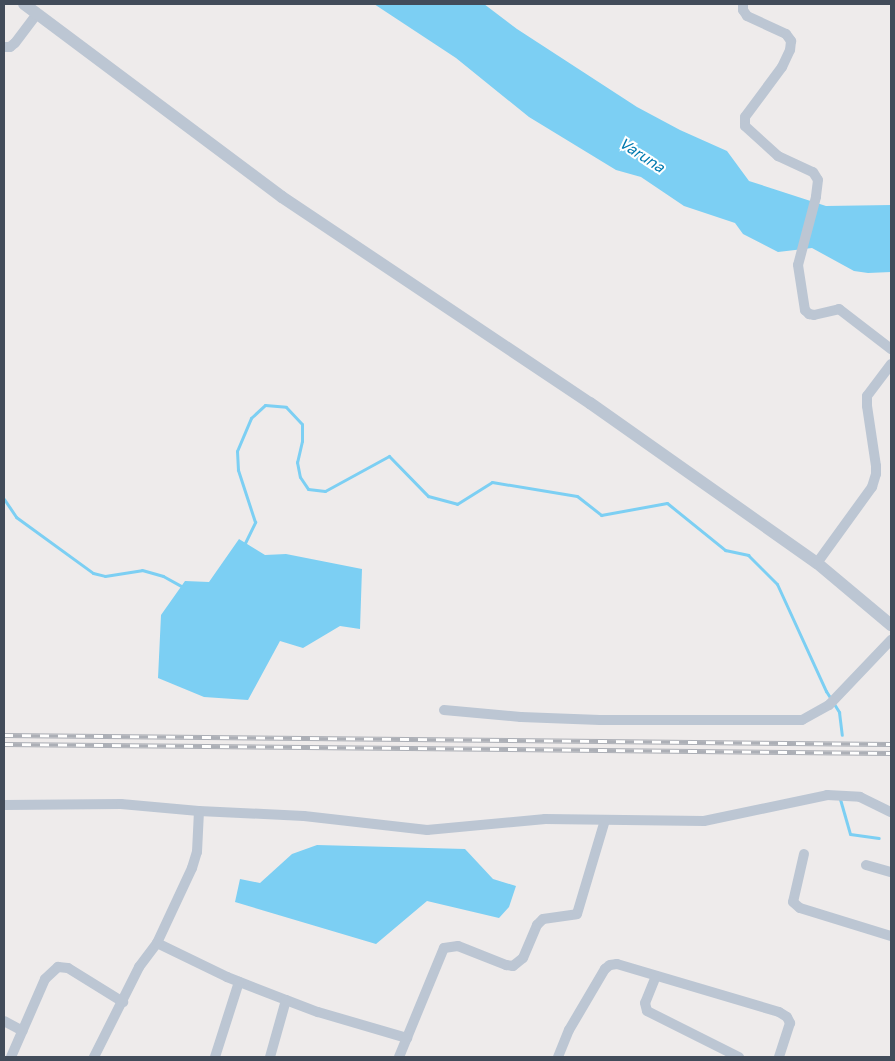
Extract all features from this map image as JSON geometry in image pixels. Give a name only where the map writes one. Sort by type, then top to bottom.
[{"type":"street","points":[[24,4],[282,198],[590,403],[817,563],[891,625]]},
{"type":"street","points":[[743,4],[743,10],[747,16],[786,34],[791,41],[790,50],[782,67],[745,117],[745,126],[778,156],[813,172],[818,180],[816,197],[799,254],[798,271],[805,310],[809,314],[814,315],[838,309],[891,348]]},
{"type":"street","points":[[4,47],[10,47],[15,43],[37,14]]},
{"type":"street","points":[[817,563],[872,487],[876,466],[867,406],[868,396],[891,364]]},
{"type":"street","points":[[444,710],[521,717],[742,721],[802,720],[829,705],[891,640]]},
{"type":"street","points":[[4,805],[121,804],[199,811],[292,815],[427,830],[545,819],[704,821],[827,795],[860,797],[891,812]]},
{"type":"street","points":[[94,1057],[139,967],[157,942],[192,868],[197,852],[199,811]]},
{"type":"street","points":[[399,1057],[444,948],[458,946],[513,966],[524,958],[537,924],[543,919],[577,914],[605,820]]},
{"type":"street","points":[[804,854],[793,902],[800,908],[891,936]]},
{"type":"street","points":[[866,865],[891,872]]},
{"type":"street","points":[[157,942],[239,982],[318,1012],[407,1038]]},
{"type":"street","points":[[558,1057],[569,1030],[605,969],[610,965],[617,964],[779,1012],[787,1017],[790,1023],[779,1057]]},
{"type":"street","points":[[11,1057],[45,979],[58,967],[68,968],[123,1002]]},
{"type":"street","points":[[656,976],[645,1003],[647,1011],[739,1057]]},
{"type":"street","points":[[215,1057],[239,982]]},
{"type":"street","points":[[270,1057],[286,1000]]},
{"type":"street","points":[[4,1021],[23,1031]]},
{"type":"water","name":"Varuna","points":[[374,4],[484,4],[517,29],[637,107],[680,130],[727,151],[749,181],[826,206],[891,205],[891,272],[868,273],[854,271],[812,248],[778,252],[743,234],[735,223],[684,206],[641,177],[616,170],[529,117],[456,58]]},
{"type":"water","points":[[239,539],[265,555],[286,554],[362,569],[360,629],[340,626],[303,648],[280,641],[248,700],[204,697],[158,678],[161,615],[185,581],[209,582]]},
{"type":"water","points":[[317,845],[465,849],[493,879],[516,886],[509,907],[499,918],[427,901],[376,944],[235,902],[240,879],[260,883],[292,854]]},
{"type":"waterway","points":[[243,547],[255,522],[238,470],[237,451],[251,418],[265,405],[286,407],[302,424],[302,441],[297,462],[300,477],[308,489],[325,491],[389,456],[428,496],[457,504],[492,482],[577,496],[601,515],[667,503],[725,550],[748,555],[777,584],[826,691],[839,712],[842,735]]},
{"type":"waterway","points":[[4,499],[16,517],[93,573],[105,576],[142,570],[163,576],[183,587]]},
{"type":"waterway","points":[[840,799],[850,834],[879,838]]},
{"type":"railway","points":[[4,735],[891,744]]},
{"type":"railway","points":[[4,744],[891,753]]}]
